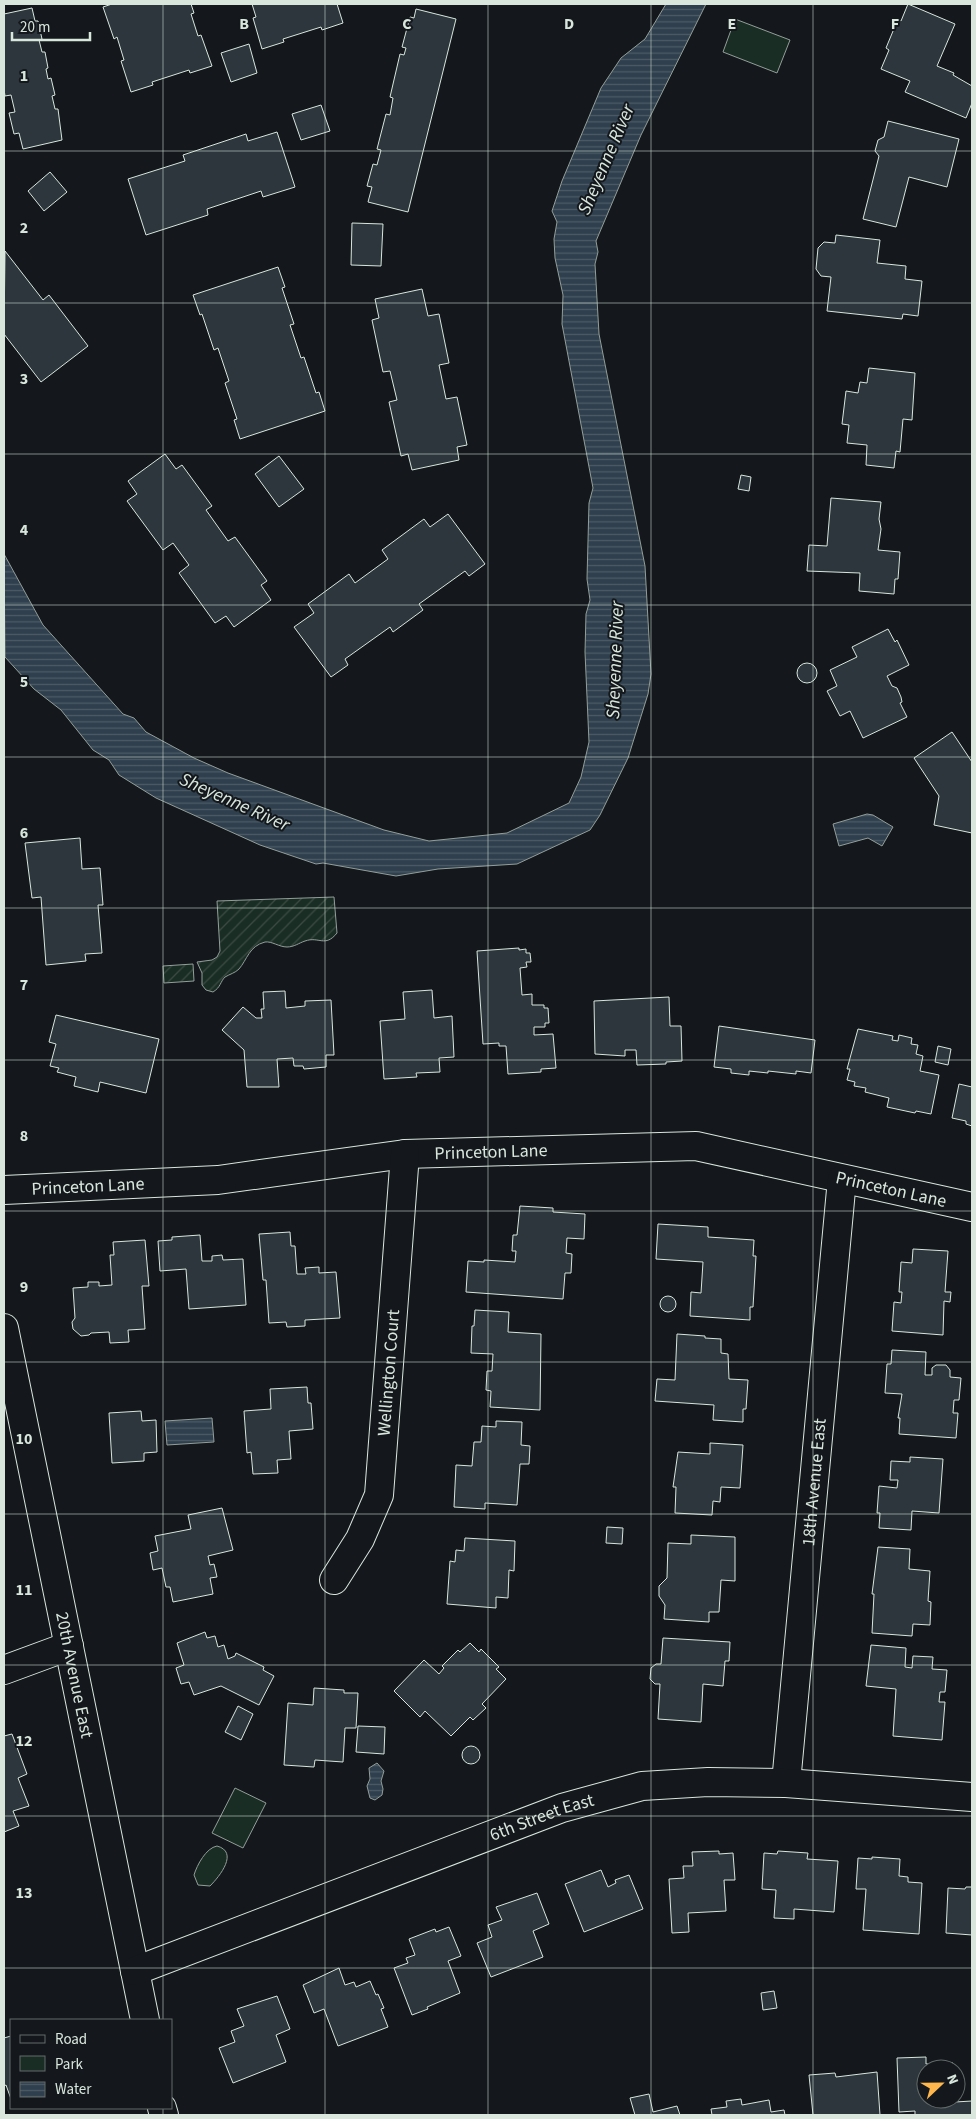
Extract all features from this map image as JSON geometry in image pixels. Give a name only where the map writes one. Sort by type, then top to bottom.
[{"type":"street","name":"Princeton Lane","points":[[4,1190],[218,1180],[405,1154],[696,1146],[842,1180],[972,1207]]},
{"type":"street","name":"Wellington Court","points":[[334,1580],[360,1539],[380,1496],[405,1154]]},
{"type":"street","name":"18th Avenue East","points":[[786,1783],[842,1180]]},
{"type":"street","name":"20th Avenue East","points":[[4,1328],[145,2019]]},
{"type":"street","points":[[4,1670],[69,1646]]},
{"type":"street","name":"6th Street East","points":[[135,1971],[562,1808],[642,1786],[708,1782],[786,1783],[972,1797]]},
{"type":"green space","points":[[735,19],[790,40],[777,73],[723,52]]},
{"type":"green space","points":[[334,897],[337,933],[329,940],[310,940],[290,947],[265,942],[255,947],[239,969],[225,977],[213,992],[206,990],[202,985],[202,973],[197,962],[212,960],[217,957],[220,951],[217,901]]},
{"type":"green space","points":[[193,964],[194,981],[164,983],[163,966]]},
{"type":"green space","points":[[235,1788],[266,1803],[243,1848],[212,1833]]},
{"type":"green space","points":[[217,1846],[227,1853],[227,1859],[222,1871],[210,1886],[198,1885],[194,1875],[197,1867],[206,1853]]},
{"type":"water","name":"Sheyenne River","points":[[666,4],[706,4],[641,135],[596,241],[598,252],[595,264],[599,334],[645,566],[651,674],[648,694],[628,758],[600,815],[590,830],[517,864],[438,869],[396,876],[323,863],[316,864],[260,845],[156,798],[119,775],[109,760],[93,750],[61,710],[34,689],[5,657],[4,554],[43,625],[123,714],[134,718],[146,732],[194,758],[228,773],[384,830],[429,841],[507,833],[569,803],[581,777],[589,742],[585,652],[586,614],[590,600],[587,579],[589,503],[593,488],[562,324],[563,295],[555,258],[554,239],[557,222],[552,211],[562,181],[601,88],[621,58],[645,39]]},
{"type":"water","points":[[867,814],[873,815],[893,827],[882,846],[868,838],[839,846],[833,824]]},
{"type":"water","points":[[212,1418],[214,1442],[167,1445],[165,1421]]},
{"type":"water","points":[[377,1763],[384,1771],[381,1781],[382,1795],[375,1800],[370,1798],[367,1786],[370,1779],[369,1768]]},
{"type":"building","points":[[112,4],[191,4],[194,13],[191,14],[198,36],[201,35],[212,66],[190,73],[189,70],[152,82],[153,85],[131,92],[121,61],[124,60],[117,37],[114,39],[103,7]]},
{"type":"building","points":[[252,4],[337,4],[343,23],[322,30],[321,27],[283,39],[284,42],[262,49],[253,18],[256,17]]},
{"type":"building","points":[[908,4],[955,24],[937,66],[954,73],[953,75],[972,86],[972,103],[966,118],[905,92],[910,81],[881,69],[889,50],[886,48],[898,19],[901,21]]},
{"type":"building","points":[[32,8],[35,21],[38,21],[42,39],[39,40],[42,52],[45,52],[48,79],[51,78],[55,95],[52,96],[55,109],[58,109],[62,140],[23,149],[19,133],[14,134],[9,113],[15,112],[11,95],[5,96],[4,89],[4,14]]},
{"type":"building","points":[[416,9],[456,19],[408,212],[368,202],[372,187],[367,186],[373,164],[377,165],[381,150],[377,149],[386,114],[390,115],[393,98],[390,97],[400,54],[404,55],[406,48],[402,47],[410,17],[414,18]]},
{"type":"building","points":[[249,44],[257,73],[231,82],[221,53]]},
{"type":"building","points":[[321,105],[330,131],[301,140],[292,114]]},
{"type":"building","points":[[888,121],[959,139],[947,187],[909,177],[896,227],[863,219],[879,156],[875,151],[878,140],[884,137]]},
{"type":"building","points":[[277,132],[295,187],[263,197],[261,191],[207,209],[208,215],[146,235],[128,179],[185,161],[183,155],[246,134],[248,141]]},
{"type":"building","points":[[50,172],[67,192],[44,211],[28,191]]},
{"type":"building","points":[[352,223],[383,224],[381,266],[351,265]]},
{"type":"building","points":[[836,235],[880,240],[877,263],[906,266],[905,279],[922,281],[918,316],[903,314],[902,319],[827,311],[831,277],[821,276],[816,269],[818,248],[824,242],[835,243]]},
{"type":"building","points":[[5,251],[43,300],[49,295],[88,346],[41,382],[4,334]]},
{"type":"building","points":[[278,267],[285,287],[282,288],[294,324],[290,325],[301,358],[304,357],[316,393],[319,392],[325,411],[240,439],[234,420],[237,419],[225,383],[229,381],[218,348],[214,350],[202,314],[200,315],[193,295]]},
{"type":"building","points":[[422,289],[428,316],[439,314],[449,363],[439,365],[446,399],[457,397],[467,445],[457,447],[459,460],[412,470],[408,454],[401,456],[389,402],[397,400],[390,371],[383,372],[372,320],[379,318],[375,299]]},
{"type":"building","points":[[869,368],[915,373],[912,420],[903,419],[900,452],[896,451],[894,468],[866,465],[867,445],[847,443],[849,425],[842,424],[846,391],[858,393],[860,382],[867,383]]},
{"type":"building","points":[[165,454],[176,469],[182,465],[212,506],[206,510],[228,541],[235,537],[267,581],[261,585],[271,600],[234,627],[226,616],[215,623],[179,573],[189,565],[173,543],[163,550],[127,501],[137,494],[128,481]]},
{"type":"building","points":[[279,456],[304,489],[279,507],[255,474]]},
{"type":"building","points":[[741,475],[751,477],[749,491],[738,489]]},
{"type":"building","points":[[831,498],[881,502],[879,519],[881,529],[878,550],[900,552],[898,579],[895,579],[894,594],[859,591],[860,573],[807,571],[809,545],[827,546]]},
{"type":"building","points":[[448,514],[485,564],[469,576],[465,571],[419,604],[423,610],[393,632],[390,627],[345,659],[348,665],[331,677],[294,627],[314,613],[308,604],[349,574],[355,583],[388,559],[382,550],[424,519],[430,527]]},
{"type":"building","points":[[888,629],[895,642],[897,640],[909,665],[887,676],[892,686],[897,688],[902,702],[900,703],[907,717],[863,738],[850,711],[840,716],[827,691],[837,686],[830,670],[857,657],[852,647]]},
{"type":"building","points":[[807,663],[814,666],[817,673],[814,680],[807,683],[800,680],[797,673],[800,666]]},
{"type":"building","points":[[952,732],[972,762],[972,833],[934,825],[939,796],[914,758]]},
{"type":"building","points":[[80,838],[82,869],[100,868],[103,905],[98,905],[102,953],[85,954],[86,961],[46,965],[41,897],[32,898],[25,843]]},
{"type":"building","points":[[519,948],[519,950],[526,949],[526,953],[530,953],[531,962],[526,962],[527,967],[520,968],[522,995],[532,994],[532,1005],[544,1005],[544,1008],[548,1008],[549,1023],[545,1023],[545,1027],[534,1027],[534,1035],[553,1034],[556,1068],[541,1069],[541,1072],[508,1074],[506,1046],[499,1046],[499,1043],[483,1044],[477,951]]},
{"type":"building","points":[[432,990],[434,1018],[452,1016],[454,1057],[439,1058],[440,1072],[416,1073],[417,1077],[384,1079],[380,1021],[405,1019],[403,992]]},
{"type":"building","points":[[285,991],[286,1008],[305,1006],[305,1001],[331,1000],[334,1055],[326,1055],[326,1067],[304,1069],[303,1066],[294,1066],[293,1058],[277,1059],[279,1087],[247,1087],[244,1050],[222,1030],[243,1007],[256,1018],[262,1018],[261,1009],[264,1009],[263,992]]},
{"type":"building","points":[[669,997],[670,1026],[681,1026],[682,1061],[666,1062],[666,1064],[637,1065],[636,1050],[625,1050],[625,1056],[595,1054],[594,1001]]},
{"type":"building","points":[[56,1015],[159,1039],[146,1093],[100,1082],[98,1092],[74,1086],[76,1077],[57,1072],[59,1068],[50,1066],[56,1044],[49,1042]]},
{"type":"building","points":[[719,1026],[815,1040],[811,1073],[796,1071],[796,1074],[749,1071],[749,1075],[731,1073],[731,1069],[714,1067]]},
{"type":"building","points":[[858,1029],[893,1036],[892,1040],[898,1041],[899,1035],[912,1038],[911,1044],[918,1045],[916,1054],[923,1056],[920,1071],[939,1075],[931,1114],[916,1111],[915,1113],[887,1107],[889,1098],[865,1092],[866,1088],[854,1086],[855,1082],[847,1080],[850,1069],[847,1069]]},
{"type":"building","points":[[938,1046],[951,1049],[948,1065],[935,1062]]},
{"type":"building","points":[[959,1084],[972,1087],[972,1126],[966,1124],[966,1121],[952,1118]]},
{"type":"building","points":[[520,1206],[553,1208],[553,1212],[585,1214],[584,1239],[567,1238],[566,1253],[572,1254],[571,1273],[565,1273],[563,1299],[466,1292],[468,1261],[515,1262],[516,1251],[512,1251],[513,1235],[517,1235]]},
{"type":"building","points":[[658,1224],[708,1227],[708,1237],[754,1240],[753,1256],[756,1256],[753,1307],[750,1307],[750,1320],[690,1316],[691,1292],[701,1293],[703,1262],[656,1259]]},
{"type":"building","points":[[290,1232],[291,1246],[295,1246],[297,1274],[306,1274],[305,1268],[319,1267],[319,1273],[336,1272],[340,1318],[305,1320],[305,1326],[287,1327],[286,1322],[269,1323],[266,1280],[263,1280],[259,1234]]},
{"type":"building","points":[[200,1235],[202,1261],[212,1261],[212,1256],[222,1255],[223,1260],[243,1259],[246,1305],[189,1309],[186,1269],[160,1271],[158,1241],[172,1240],[172,1237]]},
{"type":"building","points":[[145,1240],[149,1286],[142,1286],[145,1329],[128,1330],[129,1342],[110,1343],[109,1332],[91,1333],[81,1336],[73,1329],[72,1322],[75,1318],[73,1288],[88,1287],[88,1282],[99,1282],[99,1286],[112,1285],[110,1255],[114,1255],[113,1242]]},
{"type":"building","points":[[913,1249],[948,1251],[945,1292],[951,1292],[950,1302],[944,1301],[943,1335],[892,1331],[894,1302],[901,1303],[902,1292],[899,1292],[901,1262],[912,1263]]},
{"type":"building","points":[[665,1296],[671,1296],[676,1301],[674,1310],[665,1312],[660,1307],[660,1301]]},
{"type":"building","points":[[475,1310],[509,1312],[508,1332],[541,1334],[540,1410],[490,1407],[491,1391],[486,1390],[487,1371],[492,1371],[493,1354],[471,1353],[472,1326],[474,1326]]},
{"type":"building","points":[[677,1334],[721,1339],[721,1353],[728,1354],[729,1379],[748,1380],[746,1409],[743,1409],[743,1422],[713,1420],[714,1405],[655,1401],[657,1379],[675,1380]]},
{"type":"building","points":[[892,1350],[926,1352],[925,1375],[932,1375],[932,1368],[936,1365],[946,1365],[950,1370],[950,1377],[961,1378],[959,1400],[954,1400],[953,1413],[958,1413],[956,1438],[899,1434],[900,1418],[898,1418],[902,1394],[885,1393],[887,1364],[891,1364]]},
{"type":"building","points":[[307,1387],[308,1403],[311,1403],[313,1429],[289,1431],[291,1459],[277,1460],[278,1473],[253,1474],[251,1452],[247,1453],[244,1411],[271,1409],[270,1389]]},
{"type":"building","points":[[141,1411],[142,1421],[156,1420],[157,1452],[144,1453],[144,1461],[112,1463],[109,1413]]},
{"type":"building","points":[[496,1421],[522,1422],[521,1445],[530,1446],[529,1464],[520,1464],[517,1505],[485,1503],[485,1509],[454,1507],[456,1465],[472,1466],[474,1442],[481,1442],[482,1426],[496,1427]]},
{"type":"building","points":[[710,1443],[743,1445],[740,1488],[721,1487],[720,1502],[713,1501],[712,1515],[675,1513],[676,1487],[673,1487],[678,1452],[710,1454]]},
{"type":"building","points":[[910,1457],[943,1459],[939,1513],[912,1511],[911,1530],[879,1528],[880,1513],[877,1513],[879,1486],[897,1488],[898,1480],[890,1480],[891,1461],[910,1462]]},
{"type":"building","points":[[222,1508],[233,1550],[208,1556],[210,1565],[214,1564],[217,1577],[210,1578],[213,1594],[173,1602],[170,1587],[166,1587],[162,1568],[153,1570],[150,1553],[158,1551],[155,1536],[191,1529],[188,1515]]},
{"type":"building","points":[[607,1527],[623,1528],[622,1544],[606,1543]]},
{"type":"building","points":[[691,1535],[735,1537],[735,1581],[721,1580],[719,1612],[709,1612],[709,1622],[664,1619],[665,1605],[659,1596],[659,1586],[667,1578],[668,1543],[691,1544]]},
{"type":"building","points":[[465,1538],[515,1541],[514,1571],[509,1570],[508,1598],[496,1597],[496,1608],[447,1604],[450,1561],[455,1562],[456,1550],[464,1551]]},
{"type":"building","points":[[878,1547],[910,1549],[909,1569],[930,1571],[928,1601],[931,1602],[930,1625],[913,1624],[912,1636],[872,1633],[874,1594],[872,1594]]},
{"type":"building","points":[[205,1632],[207,1638],[215,1636],[218,1647],[224,1645],[228,1659],[235,1656],[236,1653],[264,1667],[263,1670],[274,1676],[259,1705],[221,1686],[194,1695],[189,1682],[181,1684],[176,1668],[184,1665],[177,1643]]},
{"type":"building","points":[[663,1638],[730,1642],[729,1661],[725,1661],[723,1686],[703,1684],[701,1722],[658,1719],[660,1684],[655,1684],[650,1679],[651,1668],[656,1664],[661,1664]]},
{"type":"building","points":[[470,1643],[479,1652],[481,1649],[499,1667],[496,1669],[506,1679],[482,1704],[486,1708],[473,1720],[470,1717],[451,1736],[425,1711],[420,1717],[394,1691],[424,1660],[439,1674],[444,1668],[442,1666],[458,1650],[460,1652]]},
{"type":"building","points":[[871,1645],[906,1648],[905,1667],[912,1668],[913,1656],[933,1657],[932,1669],[947,1670],[945,1692],[940,1692],[939,1702],[945,1702],[942,1740],[893,1736],[896,1689],[866,1686]]},
{"type":"building","points":[[314,1688],[344,1690],[344,1693],[358,1693],[356,1728],[345,1728],[343,1762],[315,1760],[314,1767],[284,1765],[288,1703],[313,1705]]},
{"type":"building","points":[[238,1706],[253,1714],[241,1740],[225,1732]]},
{"type":"building","points":[[358,1726],[385,1727],[384,1754],[356,1752]]},
{"type":"building","points":[[12,1734],[27,1774],[18,1778],[29,1806],[13,1811],[19,1826],[4,1832],[4,1736]]},
{"type":"building","points":[[471,1746],[477,1749],[480,1755],[477,1761],[471,1764],[465,1761],[462,1755],[465,1749]]},
{"type":"building","points":[[719,1851],[719,1854],[733,1853],[735,1880],[724,1880],[726,1911],[688,1913],[689,1932],[672,1933],[669,1879],[684,1878],[683,1866],[693,1866],[692,1852]]},
{"type":"building","points":[[778,1851],[808,1853],[807,1859],[838,1861],[834,1912],[794,1909],[794,1919],[774,1918],[776,1890],[762,1889],[764,1853],[777,1854]]},
{"type":"building","points":[[872,1857],[900,1859],[899,1876],[908,1877],[908,1882],[922,1883],[919,1934],[863,1930],[866,1889],[856,1889],[858,1858],[872,1859]]},
{"type":"building","points":[[601,1870],[608,1887],[616,1883],[615,1880],[629,1875],[643,1909],[584,1932],[565,1884]]},
{"type":"building","points":[[966,1887],[972,1887],[972,1935],[946,1933],[948,1888],[965,1889]]},
{"type":"building","points":[[537,1893],[549,1924],[533,1931],[543,1957],[491,1977],[477,1943],[492,1937],[488,1925],[502,1920],[496,1907]]},
{"type":"building","points":[[449,1927],[461,1956],[448,1961],[460,1993],[412,2015],[394,1968],[408,1963],[406,1958],[415,1955],[409,1939],[435,1929],[436,1932]]},
{"type":"building","points":[[339,1968],[345,1985],[354,1982],[356,1987],[370,1981],[384,2008],[381,2009],[388,2027],[338,2046],[324,2009],[314,2013],[303,1985]]},
{"type":"building","points":[[774,1991],[777,2008],[763,2010],[761,1993]]},
{"type":"building","points":[[277,1996],[290,2029],[276,2035],[286,2062],[233,2083],[219,2048],[235,2042],[231,2031],[244,2026],[237,2009]]},
{"type":"building","points":[[10,2036],[10,2096],[6,2085],[4,2086],[4,2038]]},
{"type":"building","points":[[926,2057],[926,2059],[916,2059],[916,2109],[966,2109],[966,2101],[972,2101],[972,2115],[915,2115],[915,2111],[899,2112],[897,2058]]},
{"type":"building","points":[[877,2072],[880,2115],[813,2115],[809,2075],[835,2073],[836,2077]]},
{"type":"building","points":[[649,2094],[653,2112],[677,2106],[680,2115],[635,2115],[630,2098]]},
{"type":"building","points":[[741,2099],[742,2105],[769,2100],[771,2112],[784,2110],[785,2115],[712,2115],[711,2109],[727,2107],[726,2101]]}]
